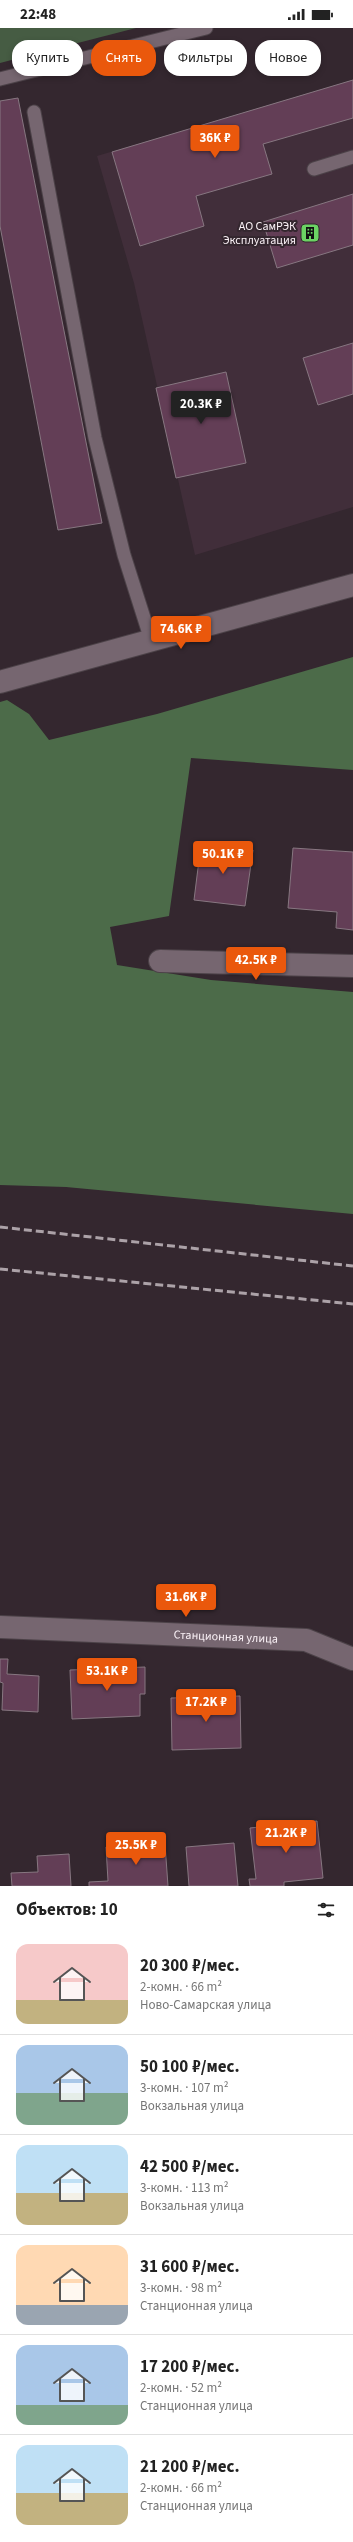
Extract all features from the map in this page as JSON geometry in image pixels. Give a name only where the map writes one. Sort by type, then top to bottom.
[{"type":"street","points":[[0,681],[353,585]]},
{"type":"street","points":[[160,961],[353,966]]},
{"type":"street","name":"Станционная улица","points":[[0,1627],[306,1640],[353,1659]]},
{"type":"lane","points":[[0,79],[206,28]]},
{"type":"lane","points":[[34,112],[96,438],[124,555],[151,640]]},
{"type":"lane","points":[[314,169],[353,157]]},
{"type":"shaded area","points":[[353,80],[353,507],[195,555],[134,283],[97,156]]},
{"type":"green space","points":[[0,28],[136,28],[83,42],[83,40],[12,40],[12,60],[0,63]]},
{"type":"green space","points":[[353,657],[353,770],[191,758],[169,916],[110,927],[117,965],[211,980],[353,992],[353,1214],[66,1187],[0,1185],[0,702],[7,700],[29,714],[49,740],[157,714]]},
{"type":"building","points":[[353,80],[353,118],[263,144],[272,174],[196,196],[204,226],[140,246],[112,152]]},
{"type":"building","points":[[18,98],[102,523],[58,530],[0,226],[0,101]]},
{"type":"building","name":"АО СамРЭК Эксплуатация","points":[[353,194],[353,245],[277,268],[263,222]]},
{"type":"building","points":[[353,343],[353,394],[318,405],[303,358]]},
{"type":"building","points":[[226,372],[246,463],[176,478],[156,388]]},
{"type":"building","points":[[201,844],[253,850],[245,906],[194,900]]},
{"type":"building","points":[[293,848],[353,852],[353,930],[336,928],[337,912],[288,908]]},
{"type":"building","points":[[0,1659],[8,1659],[7,1674],[39,1676],[38,1712],[2,1710],[3,1683],[0,1682]]},
{"type":"building","points":[[145,1667],[145,1694],[140,1694],[140,1716],[72,1719],[70,1670]]},
{"type":"building","points":[[240,1696],[241,1748],[172,1750],[171,1698]]},
{"type":"building","points":[[317,1821],[323,1878],[284,1882],[284,1886],[250,1886],[249,1879],[256,1879],[250,1828]]},
{"type":"building","points":[[234,1843],[238,1886],[189,1886],[186,1847]]},
{"type":"building","points":[[165,1844],[168,1886],[89,1886],[89,1882],[108,1881],[106,1847]]},
{"type":"building","points":[[69,1854],[71,1886],[12,1886],[11,1873],[38,1872],[37,1856]]},
{"type":"railway","points":[[0,1227],[353,1266]]},
{"type":"railway","points":[[0,1269],[353,1304]]},
{"type":"place","name":"АО СамРЭК Эксплуатация","points":[[310,233]]}]
